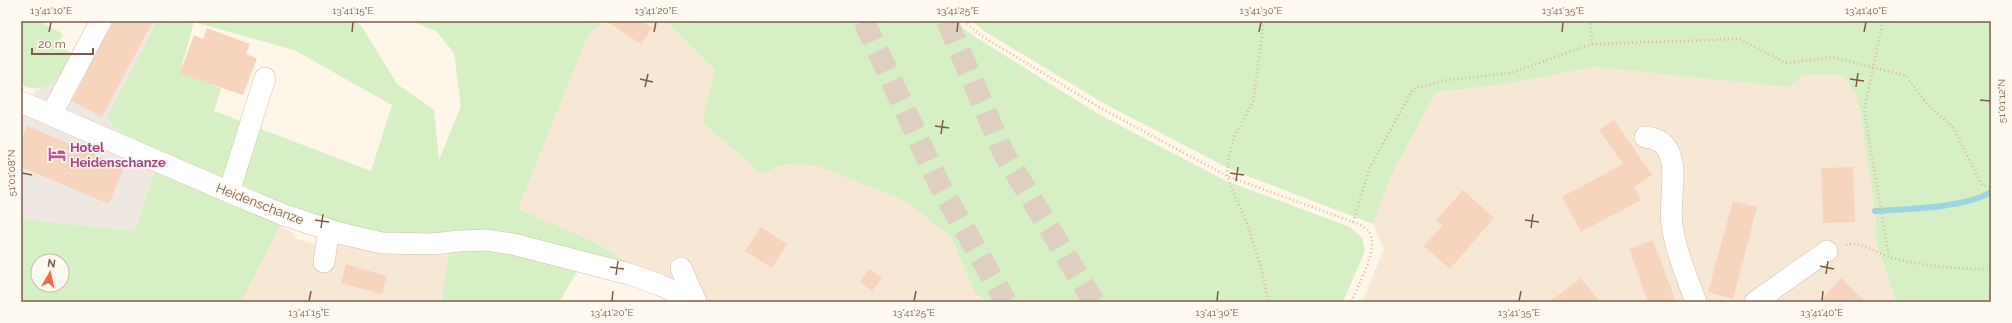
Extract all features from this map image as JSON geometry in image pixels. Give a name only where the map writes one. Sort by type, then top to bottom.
[{"type":"street","points":[[51,115],[101,21]]},
{"type":"street","points":[[228,192],[264,78]]},
{"type":"street","name":"Heidenschanze","points":[[21,102],[228,192],[329,230],[382,243],[433,244],[486,240],[513,244],[629,274],[660,285],[696,302]]},
{"type":"street","points":[[1645,137],[1655,138],[1663,144],[1671,156],[1673,175],[1671,198],[1672,225],[1678,252],[1696,302]]},
{"type":"street","points":[[324,262],[329,230]]},
{"type":"street","points":[[1755,302],[1827,251]]},
{"type":"street","points":[[681,268],[696,302]]},
{"type":"path","points":[[964,21],[980,35],[1104,110],[1227,176],[1353,222],[1369,231],[1373,241],[1372,251],[1351,302]]},
{"type":"path","points":[[1264,21],[1253,102],[1234,137],[1229,156],[1227,176],[1250,229],[1262,271],[1268,302]]},
{"type":"path","points":[[1590,21],[1592,44]]},
{"type":"path","points":[[1883,21],[1864,110],[1889,257]]},
{"type":"path","points":[[1353,222],[1370,166],[1413,89],[1446,80],[1511,73],[1592,44],[1739,39],[1786,63],[1833,57],[1906,76],[1928,105],[1952,126],[1982,185],[1991,187]]},
{"type":"path","points":[[1854,243],[1889,257],[1919,264],[1991,269]]},
{"type":"shaded area","points":[[89,21],[157,21],[107,117],[117,131],[108,151],[155,171],[135,231],[21,219],[21,114],[25,115],[36,90],[46,87],[62,70]]},
{"type":"shaded area","points":[[604,21],[666,21],[715,70],[702,122],[762,174],[785,164],[817,166],[905,201],[951,237],[975,293],[988,302],[694,302],[632,267],[518,209],[588,35]]},
{"type":"shaded area","points":[[1594,67],[1788,87],[1803,75],[1842,75],[1856,94],[1860,111],[1875,211],[1876,242],[1896,302],[1362,302],[1384,249],[1373,224],[1391,176],[1436,92],[1507,84]]},
{"type":"shaded area","points":[[280,226],[291,231],[296,239],[318,245],[337,241],[450,249],[441,302],[241,302]]},
{"type":"green space","points":[[21,21],[39,21],[63,34],[57,45],[72,53],[58,76],[47,86],[32,88],[21,85]]},
{"type":"green space","points":[[157,21],[354,21],[361,25],[397,84],[434,110],[439,160],[461,106],[454,53],[436,31],[412,21],[604,21],[588,35],[518,209],[596,243],[630,264],[392,237],[291,208],[248,187],[164,154],[117,131],[107,117]],"holes":[[[194,22],[294,50],[392,105],[371,171],[214,111],[221,89],[181,68]]]},
{"type":"green space","points":[[666,21],[953,21],[977,38],[1100,115],[1226,181],[1350,227],[1362,238],[1365,251],[1343,302],[988,302],[975,293],[951,237],[905,201],[817,166],[785,164],[762,174],[702,122],[715,70]]},
{"type":"green space","points":[[972,21],[1991,21],[1991,302],[1896,302],[1876,242],[1875,211],[1860,111],[1856,94],[1842,75],[1803,75],[1788,87],[1594,67],[1507,84],[1436,92],[1391,176],[1373,224],[1232,170],[1105,104],[984,31]]},
{"type":"green space","points":[[155,171],[276,218],[280,226],[241,302],[21,302],[21,219],[135,231]]},
{"type":"green space","points":[[467,247],[496,248],[551,258],[630,281],[656,290],[680,302],[669,302],[653,293],[618,281],[578,270],[559,302],[441,302],[450,249]]},
{"type":"building","points":[[113,21],[153,21],[102,117],[72,101]]},
{"type":"building","points":[[606,21],[642,21],[652,28],[641,44]]},
{"type":"building","points":[[207,28],[250,44],[246,54],[257,58],[243,95],[180,73],[194,35],[203,39]]},
{"type":"building","points":[[1614,120],[1652,175],[1634,187],[1641,200],[1581,232],[1562,197],[1623,164],[1599,130]]},
{"type":"building","name":"Hotel Heidenschanze","points":[[27,126],[124,167],[109,204],[21,167],[21,141]]},
{"type":"building","points":[[1853,167],[1855,222],[1823,223],[1821,168]]},
{"type":"building","points":[[1463,190],[1494,218],[1450,269],[1424,246],[1443,225],[1436,220]]},
{"type":"building","points":[[1733,201],[1757,207],[1733,299],[1708,292]]},
{"type":"building","points":[[761,227],[787,244],[772,268],[745,251]]},
{"type":"building","points":[[1653,240],[1676,302],[1648,302],[1629,249]]},
{"type":"building","points":[[346,264],[387,276],[382,294],[341,283]]},
{"type":"building","points":[[869,269],[882,278],[872,291],[860,282]]},
{"type":"building","points":[[1581,278],[1600,302],[1549,302]]},
{"type":"building","points":[[1841,278],[1866,302],[1819,302]]},
{"type":"waterway","points":[[1875,211],[1951,205],[1980,197],[1991,192]]},
{"type":"tunnel","points":[[864,21],[940,186],[1006,302]]},
{"type":"tunnel","points":[[947,21],[1003,152],[1094,302]]},
{"type":"place","name":"Hotel Heidenschanze","points":[[57,154]]}]
